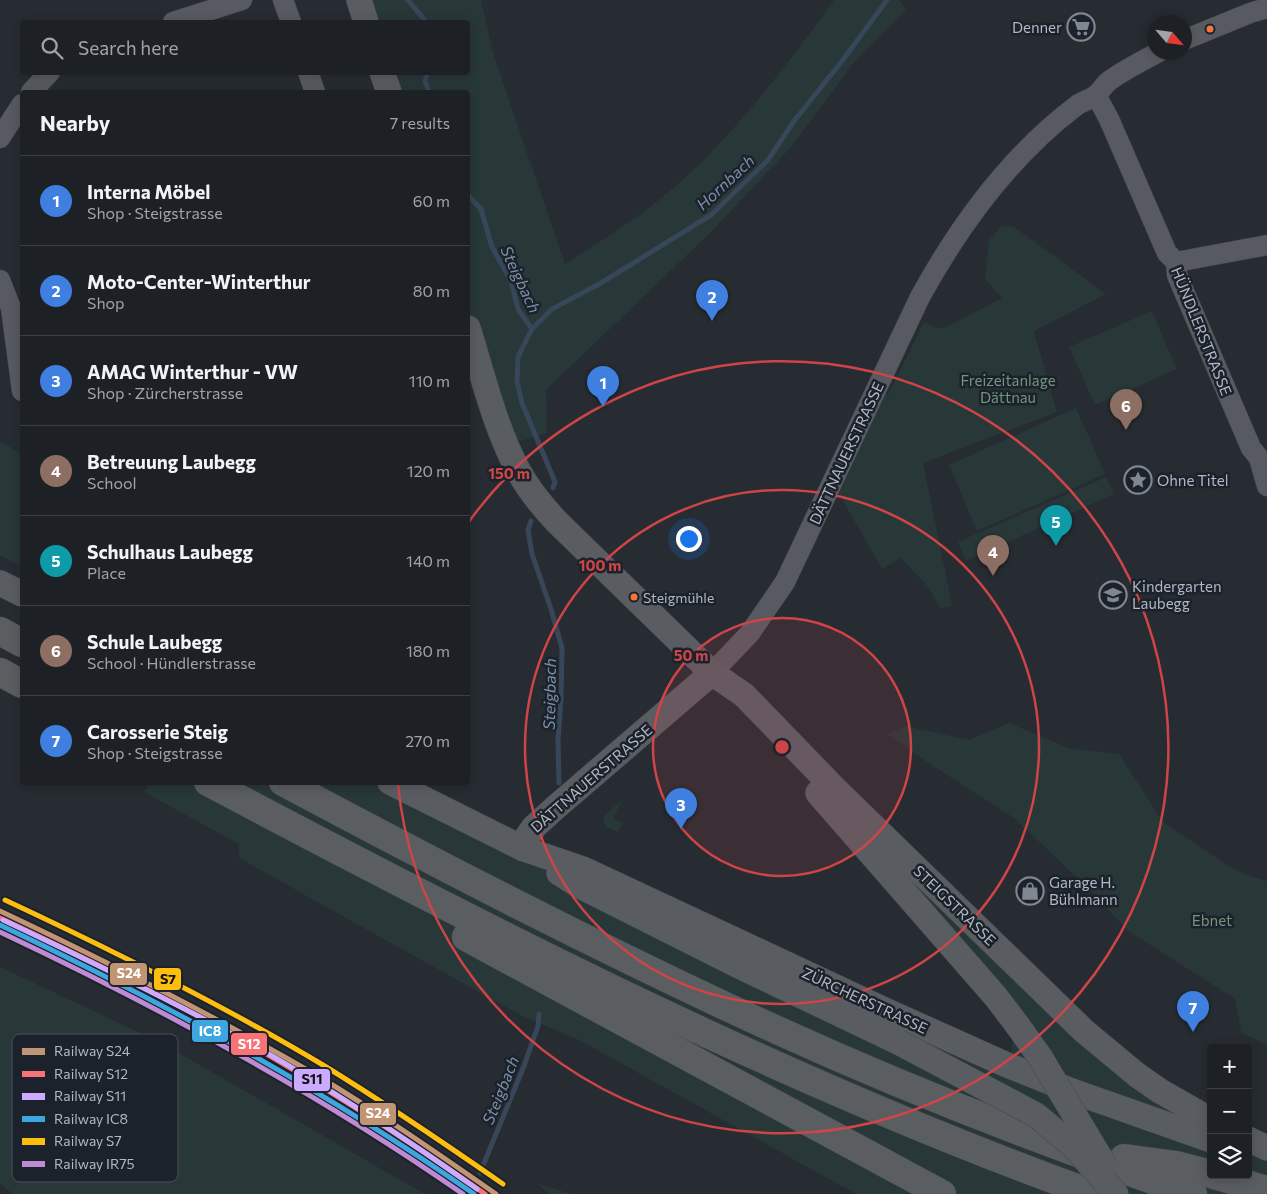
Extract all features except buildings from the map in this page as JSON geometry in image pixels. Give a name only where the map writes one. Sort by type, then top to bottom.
[{"type":"highway","points":[[0,631],[20,642]]},
{"type":"highway","points":[[0,672],[20,683]]},
{"type":"highway","points":[[214,785],[333,849],[533,951],[732,1046],[892,1116],[1093,1194]]},
{"type":"highway","points":[[290,785],[438,865],[737,1012],[904,1085],[1120,1170],[1193,1194]]},
{"type":"highway","points":[[333,849],[467,938],[942,1194]]},
{"type":"highway","points":[[1075,1152],[1176,1165],[1207,1174]]},
{"type":"highway","points":[[1227,1179],[1267,1190]]},
{"type":"main road","points":[[359,0],[365,20]]},
{"type":"main road","points":[[383,75],[388,90]]},
{"type":"main road","name":"STEIGSTRASSE","points":[[470,334],[506,445],[520,474],[537,500],[712,673],[744,695],[836,790],[1084,1031],[1137,1074],[1167,1095],[1207,1118]]},
{"type":"main road","points":[[0,583],[20,593]]},
{"type":"main road","name":"STEIGSTRASSE","points":[[712,673],[732,706],[818,792],[996,997],[1044,1065],[1121,1194]]},
{"type":"main road","name":"DÄTTNAUERSTRASSE","points":[[522,848],[534,827],[556,806],[712,673]]},
{"type":"main road","name":"ZÜRCHERSTRASSE","points":[[396,785],[522,848],[578,885],[739,966],[898,1042],[1036,1115],[1073,1146],[1116,1194]]},
{"type":"main road","name":"ZÜRCHERSTRASSE","points":[[522,848],[583,869],[905,1020],[1007,1065],[1072,1091],[1207,1139]]},
{"type":"main road","points":[[1252,1141],[1267,1148]]},
{"type":"main road","points":[[1252,1154],[1267,1158]]},
{"type":"street","points":[[179,20],[242,0]]},
{"type":"street","points":[[283,0],[290,20]]},
{"type":"street","points":[[1192,37],[1267,8]]},
{"type":"street","name":"DÄTTNAUERSTRASSE","points":[[712,673],[750,633],[785,582],[908,320],[949,248],[984,198],[1017,160],[1078,104],[1096,95],[1108,82],[1147,59]]},
{"type":"street","points":[[33,90],[47,75]]},
{"type":"street","points":[[309,75],[315,90]]},
{"type":"street","name":"HÜNDLERSTRASSE","points":[[1096,95],[1109,119],[1167,252],[1176,262],[1177,275],[1251,448],[1263,457],[1267,486]]},
{"type":"street","points":[[0,138],[20,107]]},
{"type":"street","points":[[1176,262],[1267,245]]},
{"type":"street","points":[[0,280],[11,308],[20,376]]},
{"type":"green space","points":[[359,0],[481,0],[493,53],[565,264],[646,210],[694,169],[738,124],[758,100],[834,0],[899,0],[906,10],[854,62],[793,145],[712,231],[546,390],[547,433],[506,445],[470,347],[470,90],[388,90],[383,75],[470,75],[470,20],[365,20]]},
{"type":"green space","name":"Freizeitanlage Dättnau","points":[[1002,226],[1013,226],[1106,294],[1034,331],[1057,412],[923,463],[952,605],[941,609],[928,587],[901,558],[882,569],[832,482],[877,385],[888,395],[924,322],[937,328],[946,327],[1002,298],[985,279],[989,240]]},
{"type":"green space","points":[[1152,311],[1177,369],[1095,405],[1069,347]]},
{"type":"green space","points":[[1076,408],[1105,474],[977,531],[949,465]]},
{"type":"green space","points":[[0,441],[20,453],[20,566],[0,555]]},
{"type":"green space","points":[[1106,477],[1114,494],[966,561],[958,542]]},
{"type":"green space","name":"Ebnet","points":[[1009,723],[1069,748],[1119,754],[1163,822],[1232,868],[1267,881],[1267,1046],[1241,1032],[1235,999],[1127,930],[1092,892],[1014,818],[887,734],[905,726],[969,740]]},
{"type":"green space","points":[[148,785],[394,785],[1007,1065],[1018,1025],[833,810],[1207,1117],[1207,1179],[1252,1179],[1252,1141],[1267,1148],[1267,1194],[856,1194],[579,1040],[520,1015],[239,858],[239,844],[144,792]]},
{"type":"green space","points":[[622,800],[613,818],[623,823],[618,832],[607,827],[603,821],[605,815]]},
{"type":"green space","points":[[0,967],[142,1034],[12,1034],[12,1182],[178,1182],[178,1053],[425,1194],[13,1194],[0,1184]]},
{"type":"green space","points":[[536,1183],[568,1193],[570,1194],[550,1194]]},
{"type":"waterway","name":"Steigbach","points":[[408,0],[424,20]]},
{"type":"waterway","name":"Hornbach","points":[[553,488],[555,482],[522,403],[517,382],[518,357],[532,329],[552,309],[601,283],[711,215],[768,160],[794,121],[887,0]]},
{"type":"waterway","name":"Steigbach","points":[[427,75],[425,81],[428,90]]},
{"type":"waterway","name":"Steigbach","points":[[470,197],[481,209],[492,247],[511,281],[518,309],[532,329]]},
{"type":"waterway","name":"Steigbach","points":[[531,521],[528,530],[532,554],[562,648],[558,740],[559,783]]},
{"type":"waterway","name":"Steigbach","points":[[480,1173],[524,1066],[538,1026],[539,1014]]},
{"type":"rail line","name":"S7","points":[[5,900],[167,979],[285,1042],[369,1094],[503,1184]]},
{"type":"rail line","name":"S24","points":[[0,911],[160,990],[316,1075],[362,1103],[496,1194]]},
{"type":"rail line","name":"S12","points":[[0,918],[127,979],[253,1046],[371,1117],[485,1194]]},
{"type":"rail line","name":"S11","points":[[3,920],[136,984],[267,1053],[373,1118],[477,1189]]},
{"type":"rail line","name":"IC8","points":[[0,925],[123,985],[243,1049],[360,1119],[474,1194]]},
{"type":"rail line","name":"IR75","points":[[0,932],[179,1021],[237,1053],[352,1121],[463,1194]]},
{"type":"place","name":"Denner","points":[[1081,27]]},
{"type":"place","name":"Moto-Center-Winterthur","points":[[712,321]]},
{"type":"place","name":"Interna Möbel","points":[[603,407]]},
{"type":"place","name":"Schule Laubegg","points":[[1126,430]]},
{"type":"place","name":"Ohne Titel","points":[[1138,480]]},
{"type":"place","name":"Schulhaus Laubegg","points":[[1056,546]]},
{"type":"place","name":"Betreuung Laubegg","points":[[993,576]]},
{"type":"place","name":"Kindergarten Laubegg","points":[[1113,595]]},
{"type":"place","name":"Steigmühle","points":[[634,597]]},
{"type":"place","name":"AMAG Winterthur - VW","points":[[681,829]]},
{"type":"place","name":"Garage H. Bühlmann","points":[[1030,891]]},
{"type":"place","name":"Carosserie Steig","points":[[1193,1032]]}]
